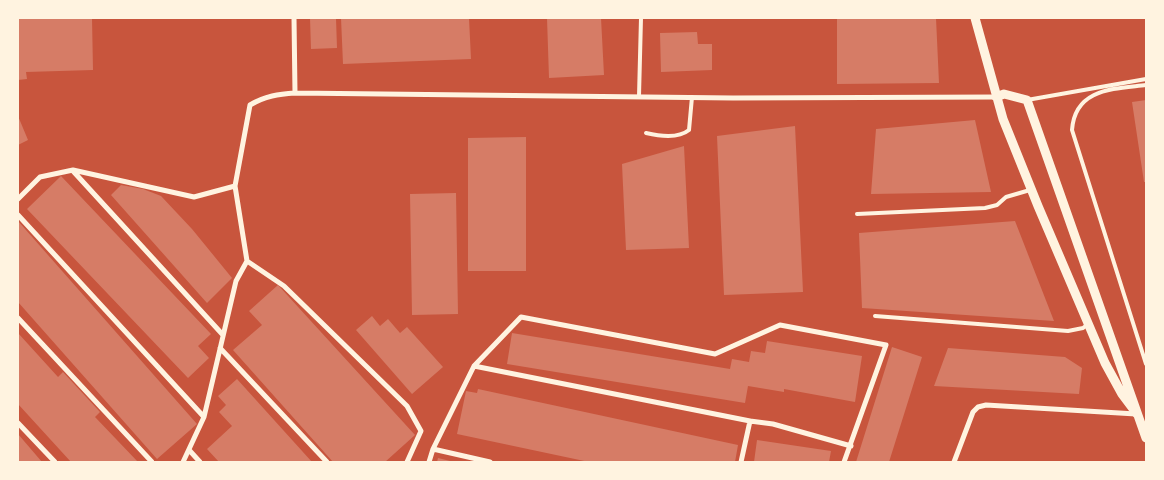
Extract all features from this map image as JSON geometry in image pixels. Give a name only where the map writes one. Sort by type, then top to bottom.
[{"type":"street","points":[[294,18],[296,93]]},
{"type":"street","points":[[975,18],[996,97],[1032,190],[1088,324],[1114,378],[1137,414]]},
{"type":"street","points":[[183,462],[190,451],[204,417],[236,281],[247,261],[236,186],[250,105],[273,95],[296,93],[692,97],[996,97],[1004,94],[1027,100],[1094,285],[1146,438]]},
{"type":"street","points":[[18,198],[40,177],[73,170],[194,197],[236,186]]},
{"type":"street","points":[[73,170],[223,335]]},
{"type":"street","points":[[18,215],[204,417]]},
{"type":"street","points":[[247,261],[284,286],[407,406],[421,431],[407,462]]},
{"type":"street","points":[[429,462],[433,449],[474,366],[521,317],[715,354],[780,325],[886,345],[844,462]]},
{"type":"street","points":[[18,318],[152,462]]},
{"type":"street","points":[[220,348],[327,462]]},
{"type":"street","points":[[474,366],[773,424],[851,446]]},
{"type":"street","points":[[954,462],[973,412],[978,407],[986,405],[1137,414]]},
{"type":"street","points":[[742,462],[750,421]]},
{"type":"street","points":[[18,423],[55,462]]},
{"type":"street","points":[[433,449],[490,462]]},
{"type":"street","points":[[190,451],[200,462]]},
{"type":"lane","points":[[639,96],[641,18]]},
{"type":"lane","points":[[1027,100],[1146,79]]},
{"type":"lane","points":[[1146,85],[1100,91],[1089,98],[1073,116],[1072,130],[1146,364]]},
{"type":"lane","points":[[646,133],[667,136],[684,134],[689,130],[692,97]]},
{"type":"lane","points":[[857,214],[985,208],[997,205],[1006,197],[1032,190]]},
{"type":"lane","points":[[875,316],[1068,331],[1083,328],[1088,324]]},
{"type":"building","points":[[18,18],[92,18],[93,70],[26,72],[27,79],[18,80]]},
{"type":"building","points":[[310,18],[336,18],[337,48],[311,49]]},
{"type":"building","points":[[341,18],[469,18],[471,59],[343,64]]},
{"type":"building","points":[[547,18],[601,18],[604,75],[549,78]]},
{"type":"building","points":[[837,18],[936,18],[939,83],[837,84]]},
{"type":"building","points":[[697,32],[698,44],[712,44],[712,70],[661,72],[660,33]]},
{"type":"building","points":[[1146,100],[1146,182],[1144,182],[1132,102]]},
{"type":"building","points":[[18,116],[28,140],[18,145]]},
{"type":"building","points":[[975,120],[991,192],[871,194],[876,129]]},
{"type":"building","points":[[795,126],[803,292],[724,295],[717,136]]},
{"type":"building","points":[[526,137],[526,271],[468,271],[468,138]]},
{"type":"building","points":[[684,146],[689,248],[626,250],[622,164]]},
{"type":"building","points":[[61,176],[211,334],[198,346],[209,358],[188,378],[27,209]]},
{"type":"building","points":[[121,185],[143,189],[161,196],[192,229],[232,278],[207,303],[111,195]]},
{"type":"building","points":[[456,193],[458,314],[412,315],[410,194]]},
{"type":"building","points":[[18,221],[197,424],[157,459],[18,302]]},
{"type":"building","points":[[1015,221],[1054,321],[862,308],[859,233]]},
{"type":"building","points":[[278,285],[415,435],[385,462],[333,462],[233,350],[262,325],[249,311]]},
{"type":"building","points":[[372,316],[380,326],[388,319],[400,333],[407,327],[443,367],[412,394],[356,330]]},
{"type":"building","points":[[18,333],[58,377],[63,372],[100,412],[95,417],[138,462],[71,462],[18,404]]},
{"type":"building","points":[[512,333],[730,369],[732,359],[749,362],[751,351],[765,353],[767,341],[862,356],[855,402],[784,389],[784,392],[748,386],[745,403],[507,364]]},
{"type":"building","points":[[892,347],[922,357],[889,462],[856,462]]},
{"type":"building","points":[[948,348],[1065,357],[1082,368],[1079,394],[934,386]]},
{"type":"building","points":[[237,379],[312,462],[219,462],[207,449],[232,426],[219,412],[226,405],[218,396]]},
{"type":"building","points":[[478,389],[738,445],[735,462],[589,462],[457,434],[466,391],[477,393]]},
{"type":"building","points":[[18,434],[42,462],[18,462]]},
{"type":"building","points":[[757,440],[831,451],[829,462],[754,462]]},
{"type":"building","points":[[438,458],[454,462],[437,462]]}]
